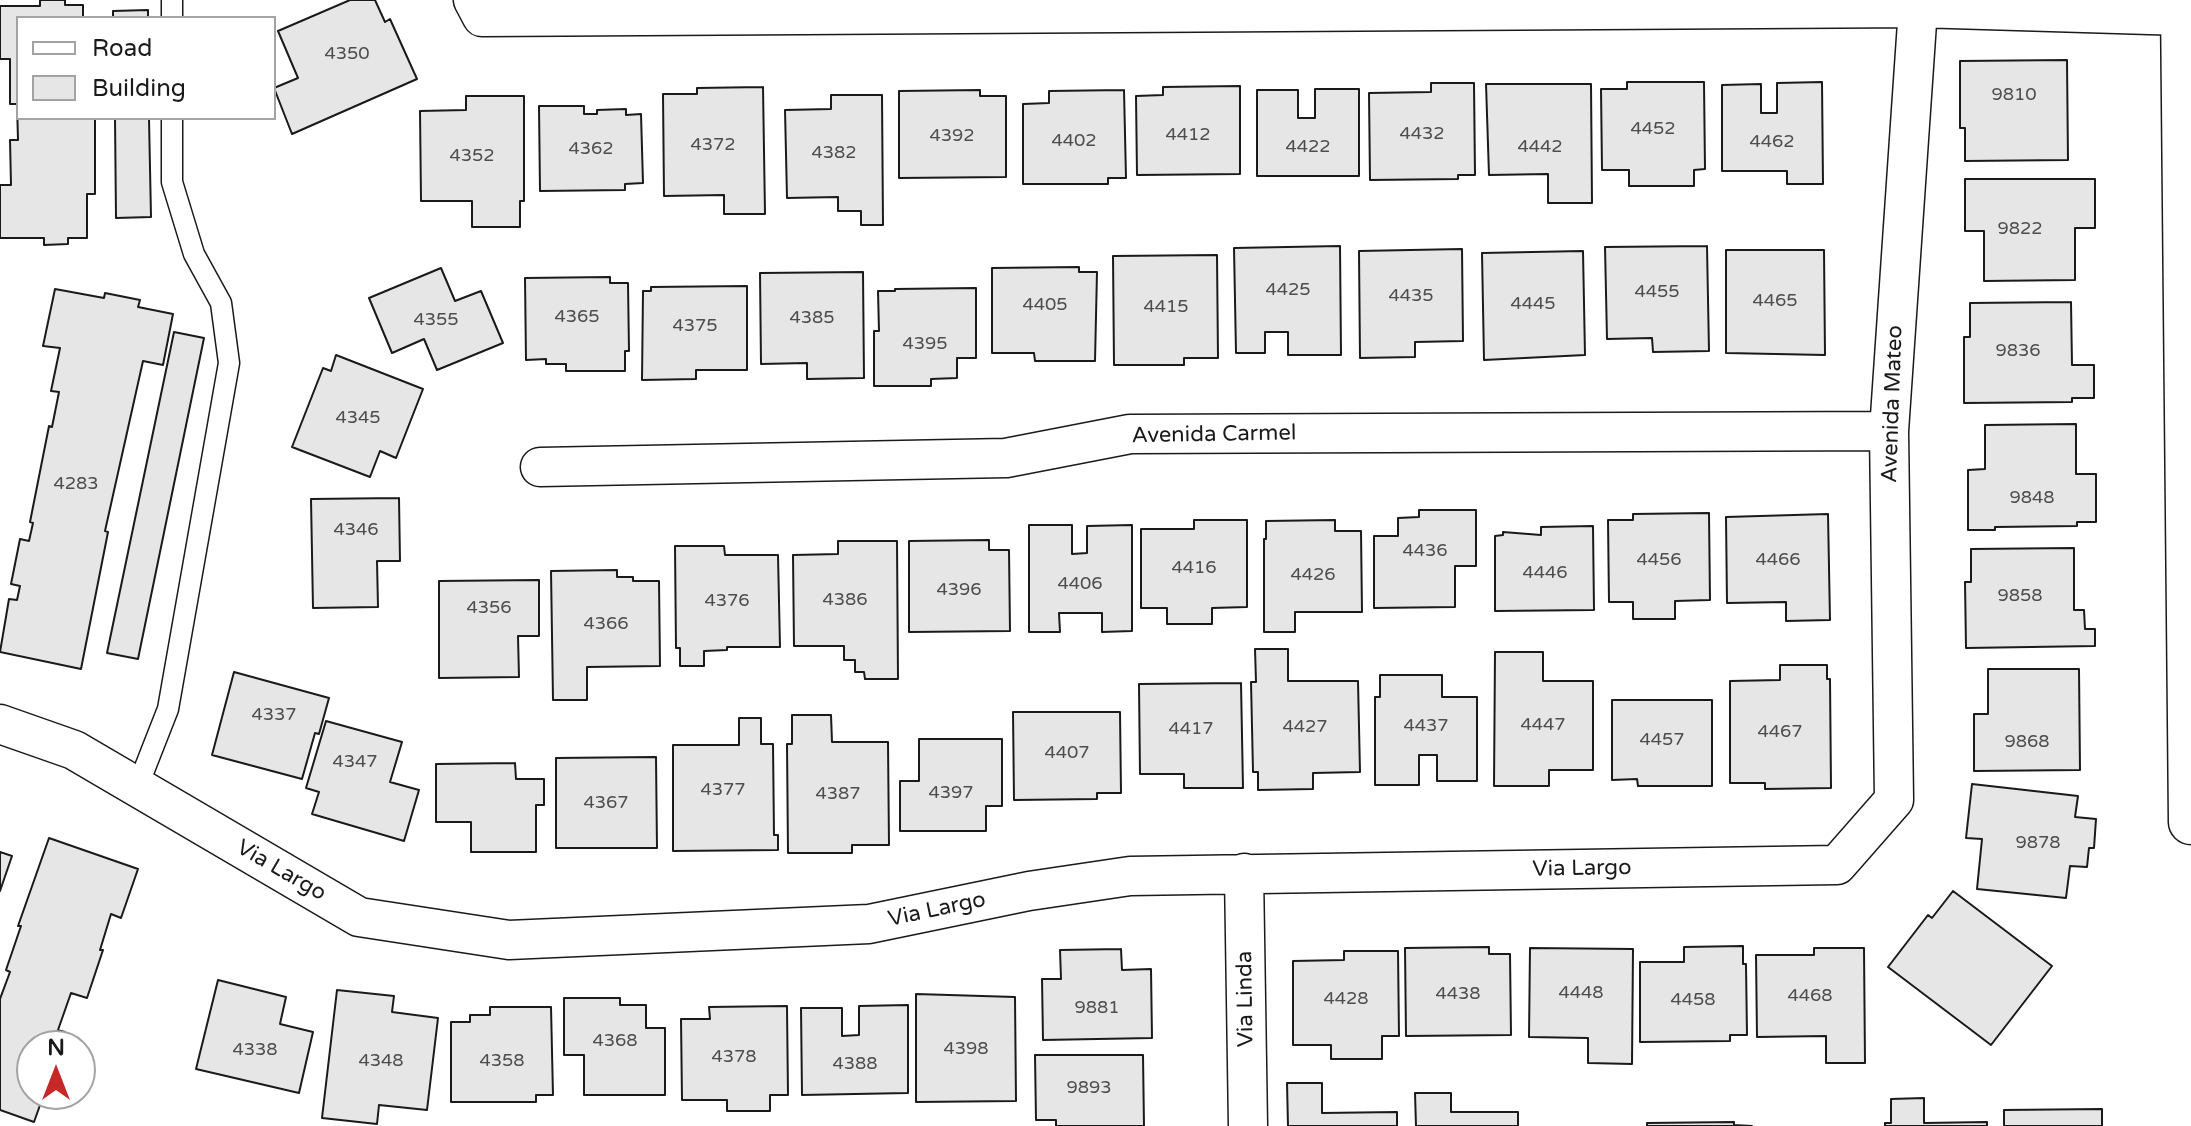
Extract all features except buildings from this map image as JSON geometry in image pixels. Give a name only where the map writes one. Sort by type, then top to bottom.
[{"type":"main road","points":[[2183,8],[2191,822]]},
{"type":"street","points":[[478,8],[2183,8]]},
{"type":"street","name":"Avenida Mateo","points":[[1894,800],[1889,431],[1918,8]]},
{"type":"street","name":"Avenida Carmel","points":[[540,467],[1006,458],[1130,434],[1889,431]]},
{"type":"street","name":"Via Largo","points":[[0,724],[74,750],[359,917],[509,940],[869,924],[1029,891],[1116,878],[1244,873],[1837,865],[1894,800]]},
{"type":"street","name":"Via Linda","points":[[1244,873],[1248,1126]]},
{"type":"lane","points":[[137,788],[168,709],[229,363],[221,303],[194,254],[172,182],[172,120]]}]
